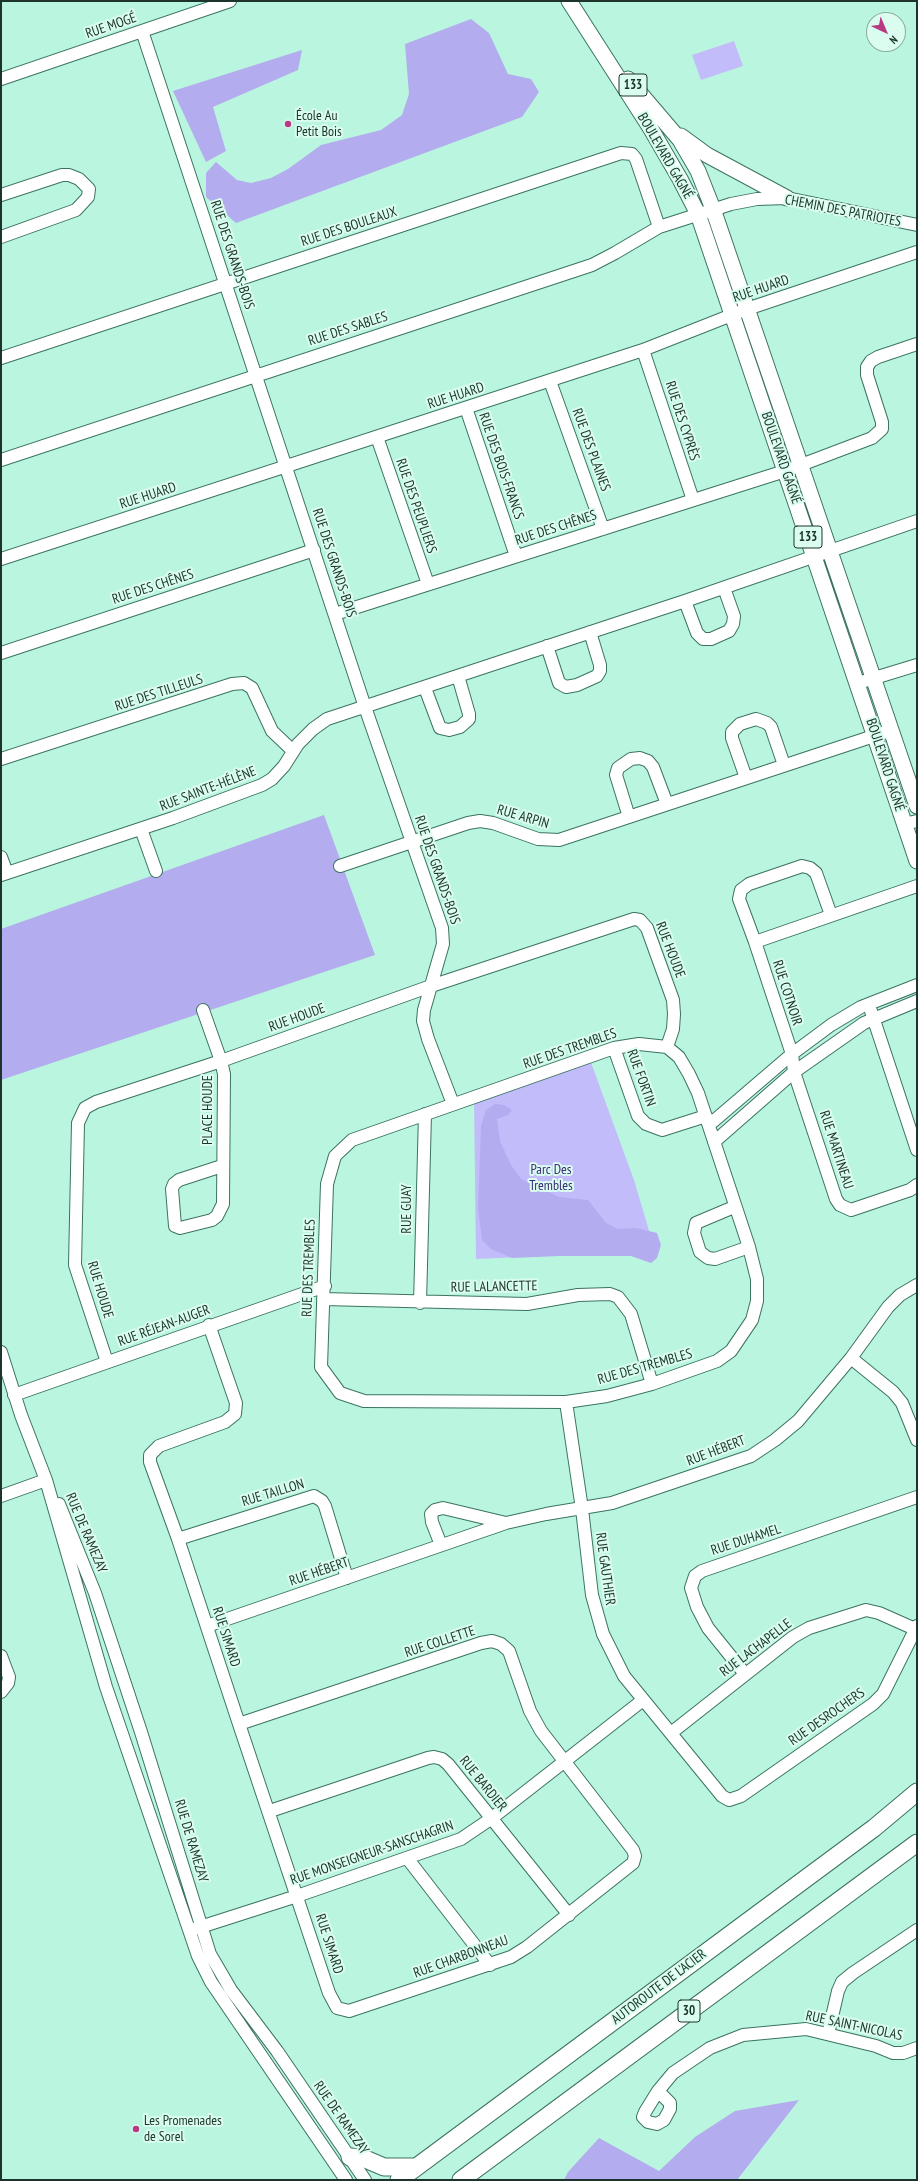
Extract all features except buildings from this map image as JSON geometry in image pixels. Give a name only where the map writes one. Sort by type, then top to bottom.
[{"type":"highway","name":"AUTOROUTE DE L'ACIER","points":[[399,2180],[874,1828],[917,1792]]},
{"type":"highway","name":"30","points":[[461,2180],[917,1843]]},
{"type":"highway","points":[[350,2157],[364,2158],[384,2167],[416,2167]]},
{"type":"main road","name":"133","points":[[569,1],[597,44]]},
{"type":"main road","name":"BOULEVARD GAGNÉ","points":[[597,44],[669,126],[680,140],[698,171],[713,209],[917,806]]},
{"type":"main road","name":"BOULEVARD GAGNÉ","points":[[597,44],[680,179],[698,214],[875,735],[911,822],[917,861]]},
{"type":"main road","points":[[669,126],[707,156],[787,198]]},
{"type":"street","name":"RUE MOGÉ","points":[[1,79],[225,2]]},
{"type":"street","name":"RUE DES GRANDS-BOIS","points":[[142,31],[411,842],[444,935],[442,951],[424,1010],[424,1021],[453,1104]]},
{"type":"street","name":"RUE DES BOULEAUX","points":[[1,358],[225,283],[627,152],[632,154],[636,159],[659,227]]},
{"type":"street","points":[[1,195],[62,175],[69,175],[79,179],[89,189],[88,197],[76,210],[1,237]]},
{"type":"street","name":"CHEMIN DES PATRIOTES","points":[[698,214],[713,209],[757,200],[787,198],[917,225]]},
{"type":"street","name":"RUE DES SABLES","points":[[1,460],[592,265],[659,227],[698,214]]},
{"type":"street","name":"RUE HUARD","points":[[1,559],[643,350],[747,309],[917,252]]},
{"type":"street","name":"RUE DES CHÊNES","points":[[335,614],[785,471],[872,438],[882,429],[882,422],[867,375],[867,367],[878,357],[917,344]]},
{"type":"street","name":"RUE DES CYPRÈS","points":[[643,350],[693,500]]},
{"type":"street","name":"RUE DES PLAINES","points":[[550,380],[603,529]]},
{"type":"street","name":"RUE DES BOIS-FRANCS","points":[[466,408],[516,556]]},
{"type":"street","name":"RUE DES PEUPLIERS","points":[[376,437],[428,584]]},
{"type":"street","name":"RUE SAINTE-HÉLÈNE","points":[[4,874],[141,829],[247,792],[262,785],[272,779],[284,766],[293,751],[320,723],[724,588],[917,521]]},
{"type":"street","name":"RUE DES CHÊNES","points":[[1,653],[314,550]]},
{"type":"street","points":[[684,601],[697,633],[703,639],[711,639],[729,631],[733,624],[734,616],[724,588]]},
{"type":"street","points":[[547,646],[558,683],[566,687],[577,685],[597,676],[600,672],[600,666],[590,632]]},
{"type":"street","points":[[858,683],[917,665]]},
{"type":"street","points":[[425,688],[440,728],[449,730],[460,727],[469,719],[469,714],[458,676]]},
{"type":"street","name":"RUE DES TILLEULS","points":[[1,759],[232,684],[244,683],[252,688],[272,731],[293,751]]},
{"type":"street","points":[[746,778],[732,738],[732,732],[740,724],[756,719],[767,723],[771,727],[784,765]]},
{"type":"street","name":"RUE ARPIN","points":[[340,866],[468,823],[480,821],[493,823],[538,839],[559,840],[892,730]]},
{"type":"street","points":[[629,817],[616,774],[618,768],[631,759],[640,758],[648,761],[653,767],[667,804]]},
{"type":"street","points":[[141,829],[156,871]]},
{"type":"street","points":[[1,857],[4,874]]},
{"type":"street","name":"RUE COTNOIR","points":[[794,1072],[792,1054],[755,942],[739,899],[742,890],[749,884],[802,866],[810,868],[816,873],[831,915]]},
{"type":"street","points":[[755,942],[917,886]]},
{"type":"street","name":"RUE HOUDE","points":[[107,1362],[75,1265],[78,1123],[80,1115],[85,1108],[96,1102],[221,1061],[431,986],[634,919],[640,920],[648,928],[673,1000],[673,1029],[667,1047]]},
{"type":"street","points":[[707,1121],[831,1025],[869,1004],[917,985]]},
{"type":"street","points":[[714,1142],[794,1072],[864,1023],[917,1001]]},
{"type":"street","points":[[869,1004],[917,1150]]},
{"type":"street","name":"PLACE HOUDE","points":[[203,1010],[221,1061],[224,1074],[222,1204],[217,1216],[180,1228],[175,1226],[172,1189],[174,1184],[179,1180],[222,1166]]},
{"type":"street","name":"RUE DES TREMBLES","points":[[639,1044],[667,1047],[679,1057],[689,1074],[707,1121],[734,1207],[749,1247],[757,1279],[757,1301],[752,1320],[742,1337],[731,1351],[717,1361],[652,1384],[607,1396],[566,1402],[364,1401],[340,1393],[321,1367],[323,1300],[325,1286],[327,1184],[335,1156],[352,1140],[614,1048],[639,1044]]},
{"type":"street","name":"RUE FORTIN","points":[[614,1048],[638,1116],[642,1121],[662,1130],[707,1121]]},
{"type":"street","name":"RUE MARTINEAU","points":[[794,1072],[836,1199],[840,1205],[851,1210],[910,1190],[917,1185]]},
{"type":"street","name":"RUE GUAY","points":[[420,1303],[425,1114]]},
{"type":"street","points":[[734,1207],[696,1223],[694,1233],[700,1252],[708,1258],[715,1259],[749,1247]]},
{"type":"street","name":"RUE HÉBERT","points":[[207,1626],[506,1523],[546,1514],[612,1503],[751,1456],[776,1440],[798,1421],[851,1358],[888,1307],[900,1295],[917,1285]]},
{"type":"street","name":"RUE RÉJEAN-AUGER","points":[[14,1395],[209,1325],[325,1286]]},
{"type":"street","name":"RUE LALANCETTE","points":[[323,1300],[527,1304],[602,1293],[618,1297],[630,1314],[652,1384]]},
{"type":"street","name":"RUE SIMARD","points":[[209,1325],[236,1403],[235,1414],[225,1422],[159,1446],[150,1455],[150,1462],[178,1539],[239,1724],[270,1811],[329,1993],[337,2008]]},
{"type":"street","name":"RUE DE RAMEZAY","points":[[1,1352],[14,1395],[46,1480],[103,1671],[143,1796],[195,1928],[225,1981],[365,2180]]},
{"type":"street","points":[[851,1358],[893,1392],[902,1403],[917,1440]]},
{"type":"street","name":"RUE GAUTHIER","points":[[566,1402],[582,1509],[590,1581],[596,1615],[603,1634],[624,1676],[722,1796]]},
{"type":"street","points":[[1,1496],[46,1480]]},
{"type":"street","name":"RUE DE RAMEZAY","points":[[46,1480],[64,1514],[95,1593],[119,1665],[159,1789],[207,1975],[346,2180]]},
{"type":"street","name":"RUE TAILLON","points":[[178,1539],[314,1496],[325,1506],[347,1578]]},
{"type":"street","name":"RUE DUHAMEL","points":[[745,1674],[708,1628],[697,1607],[691,1588],[695,1576],[702,1571],[917,1498]]},
{"type":"street","name":"RUE HÉBERT","points":[[441,1546],[432,1522],[431,1514],[436,1510],[443,1508],[506,1523]]},
{"type":"street","name":"RUE LACHAPELLE","points":[[671,1733],[793,1637],[809,1628],[866,1610],[879,1612],[916,1628]]},
{"type":"street","name":"RUE DESROCHERS","points":[[722,1796],[729,1800],[741,1796],[873,1704],[883,1694],[916,1628]]},
{"type":"street","name":"RUE COLLETTE","points":[[239,1724],[492,1641],[501,1644],[509,1651],[530,1711],[541,1731],[633,1850],[635,1856]]},
{"type":"street","points":[[1,1656],[9,1678],[8,1683],[1,1692]]},
{"type":"street","points":[[103,1671],[119,1665]]},
{"type":"street","name":"RUE MONSEIGNEUR-SANSCHAGRIN","points":[[195,1928],[297,1896],[461,1839],[492,1818],[643,1700]]},
{"type":"street","name":"RUE BARDIER","points":[[270,1811],[434,1757],[448,1764],[569,1915]]},
{"type":"street","points":[[143,1796],[159,1789]]},
{"type":"street","name":"RUE CHARBONNEAU","points":[[337,2008],[349,2011],[511,1957],[527,1947],[627,1869],[635,1856]]},
{"type":"street","points":[[407,1858],[490,1965]]},
{"type":"street","points":[[828,2034],[838,1991],[842,1982],[917,1930]]},
{"type":"street","name":"RUE SAINT-NICOLAS","points":[[658,2091],[673,2073],[710,2048],[743,2035],[806,2029],[876,2046],[893,2053],[902,2053],[917,2048]]},
{"type":"green space","points":[[734,41],[743,66],[701,80],[692,55]]},
{"type":"green space","name":"Parc Des Trembles","points":[[589,1057],[634,1180],[655,1251],[476,1259],[474,1098]]},
{"type":"shaded area","points":[[471,19],[489,33],[508,74],[531,79],[539,92],[522,117],[236,223],[206,197],[206,173],[216,162],[237,180],[251,183],[271,178],[288,169],[321,145],[381,130],[402,115],[409,94],[405,44]]},
{"type":"shaded area","points":[[302,50],[298,70],[213,107],[226,151],[206,162],[173,91]]},
{"type":"shaded area","points":[[324,815],[375,955],[1,1080],[1,929]]},
{"type":"shaded area","points":[[495,1104],[504,1105],[512,1110],[508,1115],[497,1119],[500,1141],[511,1165],[521,1179],[559,1197],[588,1200],[606,1223],[618,1229],[636,1228],[657,1233],[661,1245],[657,1258],[651,1263],[631,1256],[512,1258],[491,1249],[482,1240],[478,1207],[481,1126],[486,1110]]},
{"type":"shaded area","points":[[799,2100],[737,2180],[564,2180],[568,2172],[599,2138],[659,2171],[695,2137],[735,2111]]},
{"type":"place","name":"École Au Petit Bois","points":[[288,124]]},
{"type":"place","name":"Les Promenades de Sorel","points":[[136,2129]]}]
